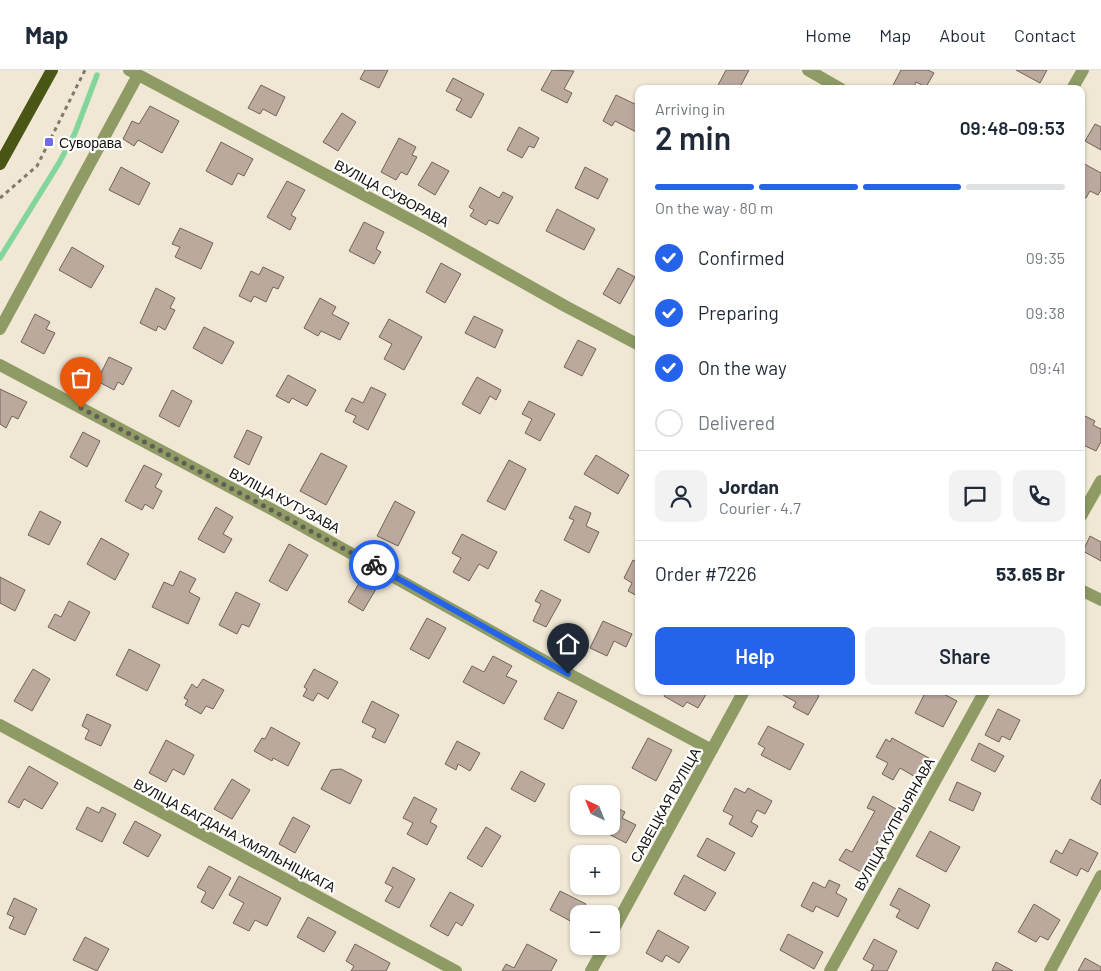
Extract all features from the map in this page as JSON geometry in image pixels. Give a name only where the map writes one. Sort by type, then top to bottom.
[{"type":"main road","points":[[0,164],[52,70]]},
{"type":"street","points":[[808,70],[834,85]]},
{"type":"street","points":[[1074,85],[1083,70]]},
{"type":"street","points":[[0,329],[134,73]]},
{"type":"street","name":"ВУЛІЦА СУВОРАВА","points":[[134,73],[428,229],[635,343]]},
{"type":"street","name":"ВУЛІЦА КУТУЗАВА","points":[[0,365],[273,510],[552,665],[712,750]]},
{"type":"street","points":[[1085,509],[1101,480]]},
{"type":"street","points":[[1085,592],[1101,600]]},
{"type":"street","name":"САВЕЦКАЯ ВУЛІЦА","points":[[620,918],[742,695]]},
{"type":"street","name":"ВУЛІЦА КУПРЫЯНАВА","points":[[830,971],[983,695]]},
{"type":"street","name":"ВУЛІЦА БАГДАНА ХМЯЛЬНІЦКАГА","points":[[0,724],[456,971]]},
{"type":"street","points":[[1050,971],[1101,876]]},
{"type":"street","points":[[591,971],[599,955]]},
{"type":"path","points":[[0,198],[37,166],[85,70]]},
{"type":"building","points":[[365,70],[388,70],[379,88],[360,79]]},
{"type":"building","points":[[552,70],[574,71],[564,89],[572,93],[567,103],[541,90]]},
{"type":"building","points":[[726,70],[749,70],[741,85],[718,85]]},
{"type":"building","points":[[901,70],[928,70],[934,73],[927,85],[916,82],[915,85],[893,85]]},
{"type":"building","points":[[1016,70],[1047,70],[1040,83]]},
{"type":"building","points":[[453,78],[484,94],[471,118],[456,110],[462,99],[446,91]]},
{"type":"building","points":[[261,85],[285,97],[276,116],[263,109],[260,114],[248,108]]},
{"type":"building","points":[[616,95],[635,104],[635,131],[615,121],[612,126],[603,121]]},
{"type":"building","points":[[150,106],[179,121],[162,153],[138,140],[134,146],[123,139],[132,121],[139,124]]},
{"type":"building","points":[[342,113],[356,122],[338,151],[323,142]]},
{"type":"building","points":[[1095,124],[1101,127],[1101,150],[1085,141]]},
{"type":"building","points":[[519,127],[539,138],[534,148],[529,146],[522,158],[507,150]]},
{"type":"building","points":[[399,138],[416,147],[412,155],[417,157],[407,175],[401,172],[396,180],[381,172]]},
{"type":"building","points":[[221,142],[253,159],[244,176],[238,173],[232,185],[206,171]]},
{"type":"building","points":[[432,162],[449,171],[435,195],[418,185]]},
{"type":"building","points":[[1085,164],[1101,173],[1101,190],[1098,195],[1090,191],[1086,198]]},
{"type":"building","points":[[121,167],[150,183],[139,205],[109,190]]},
{"type":"building","points":[[585,167],[608,179],[598,199],[575,188]]},
{"type":"building","points":[[287,181],[305,190],[291,215],[296,218],[290,230],[267,217]]},
{"type":"building","points":[[480,187],[499,198],[503,192],[513,197],[498,224],[489,220],[486,225],[470,216],[474,210],[469,207]]},
{"type":"building","points":[[557,209],[595,229],[584,250],[546,231]]},
{"type":"building","points":[[364,222],[384,232],[376,249],[381,252],[374,264],[349,251]]},
{"type":"building","points":[[180,228],[213,243],[201,269],[175,257],[180,247],[172,244]]},
{"type":"building","points":[[72,247],[104,266],[91,288],[59,270]]},
{"type":"building","points":[[441,263],[461,274],[445,303],[426,292]]},
{"type":"building","points":[[263,267],[284,277],[278,289],[273,287],[266,302],[254,296],[251,302],[239,296],[251,271],[259,275]]},
{"type":"building","points":[[618,268],[635,277],[620,304],[603,294]]},
{"type":"building","points":[[156,288],[175,298],[170,308],[175,310],[165,330],[158,326],[156,331],[140,323]]},
{"type":"building","points":[[320,298],[336,307],[332,314],[349,323],[340,340],[321,331],[318,336],[304,328]]},
{"type":"building","points":[[35,314],[50,322],[46,329],[55,333],[44,354],[21,342]]},
{"type":"building","points":[[474,316],[503,330],[495,348],[465,333]]},
{"type":"building","points":[[389,319],[422,337],[404,370],[384,359],[392,344],[379,337]]},
{"type":"building","points":[[204,327],[234,342],[222,364],[193,348]]},
{"type":"building","points":[[578,340],[596,349],[582,376],[564,367]]},
{"type":"building","points":[[109,357],[132,368],[123,385],[118,382],[114,390],[97,381]]},
{"type":"building","points":[[288,375],[316,390],[307,406],[292,398],[289,403],[276,396]]},
{"type":"building","points":[[477,377],[501,390],[496,400],[490,396],[480,414],[462,404]]},
{"type":"building","points":[[371,387],[386,394],[368,430],[353,422],[356,416],[345,411],[352,398],[363,403]]},
{"type":"building","points":[[0,389],[27,402],[18,419],[12,416],[6,428],[0,424]]},
{"type":"building","points":[[172,390],[192,401],[179,427],[159,416]]},
{"type":"building","points":[[529,401],[555,414],[540,441],[525,433],[532,419],[522,414]]},
{"type":"building","points":[[1085,416],[1095,421],[1093,425],[1101,429],[1101,442],[1096,451],[1085,446]]},
{"type":"building","points":[[247,430],[262,437],[249,465],[234,457]]},
{"type":"building","points":[[83,432],[100,441],[87,467],[70,457]]},
{"type":"building","points":[[321,453],[347,466],[326,505],[300,491]]},
{"type":"building","points":[[596,455],[629,475],[618,494],[584,474]]},
{"type":"building","points":[[509,460],[526,469],[505,510],[487,501]]},
{"type":"building","points":[[144,465],[162,474],[155,487],[162,491],[153,509],[145,504],[142,510],[125,501]]},
{"type":"building","points":[[395,501],[415,512],[398,546],[377,536]]},
{"type":"building","points":[[575,506],[591,513],[586,526],[599,532],[589,553],[564,540],[574,520],[569,518]]},
{"type":"building","points":[[216,507],[233,517],[223,534],[232,539],[224,553],[198,539]]},
{"type":"building","points":[[40,511],[61,522],[49,545],[28,535]]},
{"type":"building","points":[[462,534],[497,552],[488,569],[479,564],[469,581],[453,572],[461,558],[452,553]]},
{"type":"building","points":[[1090,536],[1101,542],[1101,561],[1085,552],[1085,547]]},
{"type":"building","points":[[101,538],[129,554],[115,580],[87,564]]},
{"type":"building","points":[[289,544],[308,555],[287,591],[269,581]]},
{"type":"building","points":[[633,560],[635,561],[635,595],[628,591],[632,583],[624,578]]},
{"type":"building","points":[[180,571],[196,579],[189,592],[200,598],[188,624],[152,607],[164,582],[173,586]]},
{"type":"building","points":[[0,577],[25,590],[15,611],[0,603]]},
{"type":"building","points":[[361,580],[376,589],[363,611],[348,602]]},
{"type":"building","points":[[541,590],[561,600],[546,627],[533,621],[541,604],[535,601]]},
{"type":"building","points":[[236,592],[260,604],[249,627],[242,624],[237,634],[219,625]]},
{"type":"building","points":[[69,601],[90,612],[75,641],[48,627],[55,614],[61,617]]},
{"type":"building","points":[[427,618],[446,628],[429,659],[410,649]]},
{"type":"building","points":[[603,621],[632,634],[626,647],[614,641],[607,656],[590,648]]},
{"type":"building","points":[[129,649],[160,665],[147,691],[116,675]]},
{"type":"building","points":[[493,656],[512,666],[506,676],[517,681],[504,704],[463,682],[472,666],[484,672]]},
{"type":"building","points":[[33,669],[50,679],[32,711],[14,701]]},
{"type":"building","points":[[314,669],[338,682],[328,699],[318,693],[313,701],[303,696],[307,689],[304,687]]},
{"type":"building","points":[[203,679],[224,690],[213,709],[206,706],[201,714],[185,705],[188,700],[184,698],[192,684],[197,688]]},
{"type":"building","points":[[558,692],[577,701],[563,729],[544,719]]},
{"type":"building","points":[[706,695],[698,708],[687,702],[683,707],[664,696]]},
{"type":"building","points":[[783,695],[819,696],[808,715],[793,707],[796,702]]},
{"type":"building","points":[[924,695],[946,695],[957,701],[943,727],[915,713]]},
{"type":"building","points":[[372,701],[399,715],[385,743],[372,737],[376,729],[362,722]]},
{"type":"building","points":[[998,709],[1020,720],[1010,740],[1002,736],[999,742],[985,735]]},
{"type":"building","points":[[87,714],[111,725],[101,746],[85,739],[89,730],[82,726]]},
{"type":"building","points":[[768,726],[804,744],[790,770],[761,755],[765,748],[758,744]]},
{"type":"building","points":[[271,727],[300,743],[288,766],[273,758],[272,761],[254,751],[262,738],[265,739]]},
{"type":"building","points":[[648,738],[672,750],[656,781],[632,768]]},
{"type":"building","points":[[892,738],[929,758],[917,778],[900,768],[893,780],[882,774],[888,763],[876,757],[886,739],[890,742]]},
{"type":"building","points":[[166,740],[194,755],[184,775],[173,769],[166,782],[149,773]]},
{"type":"building","points":[[457,741],[480,753],[470,771],[458,764],[456,770],[445,764]]},
{"type":"building","points":[[979,743],[1004,756],[995,772],[971,760]]},
{"type":"building","points":[[29,766],[58,783],[42,809],[24,799],[19,808],[8,802]]},
{"type":"building","points":[[341,769],[362,780],[350,804],[321,789],[331,770]]},
{"type":"building","points":[[521,771],[545,784],[535,802],[511,789]]},
{"type":"building","points":[[232,779],[250,790],[232,819],[214,809]]},
{"type":"building","points":[[1101,779],[1101,805],[1091,799]]},
{"type":"building","points":[[957,782],[981,793],[973,811],[949,800]]},
{"type":"building","points":[[735,788],[745,793],[748,788],[772,801],[765,814],[757,810],[751,822],[758,826],[752,837],[729,824],[733,816],[723,811]]},
{"type":"building","points":[[873,796],[896,809],[861,872],[839,860],[846,849],[852,852],[875,811],[867,808]]},
{"type":"building","points":[[414,797],[437,809],[430,822],[437,826],[427,845],[407,834],[413,823],[403,818]]},
{"type":"building","points":[[87,807],[99,813],[102,807],[116,814],[102,842],[76,829]]},
{"type":"building","points":[[620,810],[625,812],[622,818],[636,825],[626,843],[611,835],[620,835]]},
{"type":"building","points":[[293,817],[310,826],[295,853],[279,844]]},
{"type":"building","points":[[135,821],[161,835],[148,857],[123,843]]},
{"type":"building","points":[[486,827],[501,836],[482,867],[467,858]]},
{"type":"building","points":[[930,831],[960,847],[946,872],[916,856]]},
{"type":"building","points":[[707,838],[735,853],[725,871],[697,856]]},
{"type":"building","points":[[1070,839],[1098,853],[1088,872],[1081,868],[1077,876],[1050,862],[1056,850],[1062,854]]},
{"type":"building","points":[[209,866],[231,878],[213,909],[201,902],[206,892],[197,887]]},
{"type":"building","points":[[393,867],[415,879],[399,908],[385,901],[393,887],[385,883]]},
{"type":"building","points":[[684,875],[716,893],[705,911],[674,894]]},
{"type":"building","points":[[239,876],[281,898],[267,926],[255,920],[249,931],[233,923],[244,903],[229,895]]},
{"type":"building","points":[[829,880],[840,885],[836,893],[847,899],[838,917],[816,906],[813,912],[801,906],[813,882],[825,888]]},
{"type":"building","points":[[899,888],[930,905],[918,929],[896,917],[900,910],[890,905]]},
{"type":"building","points":[[560,891],[586,904],[570,905],[570,921],[550,910]]},
{"type":"building","points":[[450,892],[474,905],[462,926],[456,922],[448,936],[430,926]]},
{"type":"building","points":[[14,898],[37,909],[25,935],[9,928],[14,917],[7,914]]},
{"type":"building","points":[[1034,904],[1060,920],[1048,940],[1040,936],[1036,942],[1018,932]]},
{"type":"building","points":[[308,917],[336,932],[324,952],[297,937]]},
{"type":"building","points":[[658,930],[689,947],[679,963],[666,955],[662,962],[646,953]]},
{"type":"building","points":[[788,934],[823,952],[814,969],[780,950]]},
{"type":"building","points":[[85,937],[109,949],[97,971],[73,960]]},
{"type":"building","points":[[874,939],[897,951],[887,971],[871,971],[874,965],[863,959]]},
{"type":"building","points":[[355,944],[390,963],[386,971],[351,971],[354,966],[346,961]]},
{"type":"building","points":[[527,944],[557,960],[551,971],[502,971],[506,964],[514,968]]},
{"type":"building","points":[[1085,958],[1101,967],[1101,971],[1078,971]]},
{"type":"building","points":[[996,962],[1013,971],[992,971]]},
{"type":"waterway","points":[[0,258],[59,163],[75,133],[97,75]]},
{"type":"way so far","points":[[81,408],[374,565]]},
{"type":"place","name":"Суворава","points":[[49,142]]},
{"type":"route","points":[[374,565],[568,674]]}]
